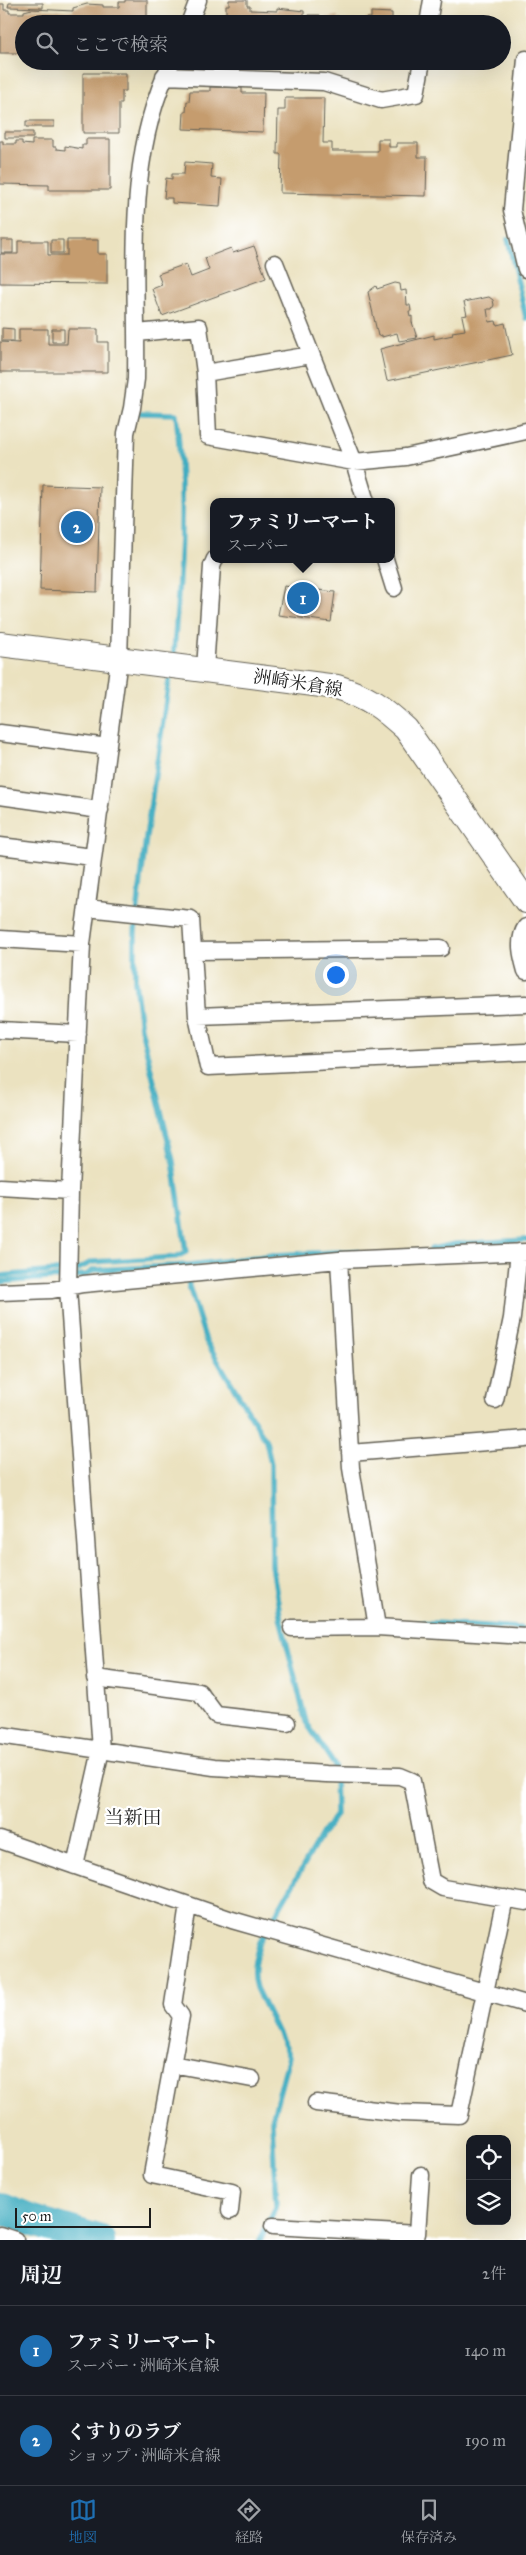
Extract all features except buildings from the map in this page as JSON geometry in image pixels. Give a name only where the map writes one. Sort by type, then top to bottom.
[{"type":"main road","name":"洲崎米倉線","points":[[0,644],[337,687],[363,695],[387,712],[406,729],[526,901]]},
{"type":"street","points":[[192,15],[198,0]]},
{"type":"street","points":[[430,15],[432,0]]},
{"type":"street","points":[[526,59],[519,212],[526,269]]},
{"type":"street","points":[[75,1866],[101,1750],[68,1279],[70,1191],[82,944],[119,659],[126,433],[136,379],[137,204],[141,157],[151,112],[167,70]]},
{"type":"street","points":[[190,70],[324,82],[381,100],[416,94],[420,70]]},
{"type":"street","points":[[275,263],[354,462],[365,498]]},
{"type":"street","points":[[137,333],[198,327],[205,373],[208,436],[354,462],[406,458],[526,431]]},
{"type":"street","points":[[205,373],[311,355]]},
{"type":"street","points":[[205,669],[213,563]]},
{"type":"street","points":[[386,563],[394,588]]},
{"type":"street","points":[[0,733],[108,747]]},
{"type":"street","points":[[0,796],[100,810]]},
{"type":"street","points":[[0,846],[93,857]]},
{"type":"street","points":[[87,908],[191,918],[197,1016],[208,1067],[526,1052]]},
{"type":"street","points":[[526,927],[522,933],[521,954],[526,970]]},
{"type":"street","points":[[0,939],[82,944]]},
{"type":"street","points":[[194,951],[441,948]]},
{"type":"street","points":[[197,1016],[526,1004]]},
{"type":"street","points":[[0,1030],[78,1034]]},
{"type":"street","points":[[0,1187],[70,1191]]},
{"type":"street","points":[[0,1292],[68,1279],[83,1284],[339,1260],[522,1252],[512,1318],[495,1400]]},
{"type":"street","points":[[339,1260],[350,1453],[376,1622]]},
{"type":"street","points":[[350,1453],[526,1439]]},
{"type":"street","points":[[292,1628],[376,1622],[526,1636]]},
{"type":"street","points":[[95,1678],[199,1692],[216,1715],[287,1722]]},
{"type":"street","points":[[0,1735],[214,1767],[326,1774],[400,1776],[412,1781],[430,1881],[442,1888],[526,1902]]},
{"type":"street","points":[[0,1840],[266,1931],[526,2004]]},
{"type":"street","points":[[316,2103],[401,2113],[459,2115],[505,1898]]},
{"type":"street","points":[[188,1905],[173,2005],[181,2016],[152,2174],[232,2192],[230,2211]]},
{"type":"street","points":[[172,2064],[252,2078]]},
{"type":"street","points":[[273,2226],[365,2236],[417,2234],[421,2175]]},
{"type":"street","points":[[0,2235],[14,2240]]},
{"type":"waterway","points":[[508,239],[526,318]]},
{"type":"waterway","points":[[140,413],[176,414],[181,475],[181,504],[180,562],[174,652]]},
{"type":"waterway","points":[[0,1276],[78,1269],[92,1262],[176,1257],[186,1252],[173,1161],[141,1028],[135,982],[135,932],[146,837],[169,680]]},
{"type":"waterway","points":[[431,1249],[456,1244],[526,1240]]},
{"type":"waterway","points":[[0,1282],[86,1275],[94,1270],[189,1265],[273,1255],[357,1251]]},
{"type":"waterway","points":[[186,1265],[189,1286],[206,1341],[266,1441],[271,1464],[272,1565],[281,1621],[306,1722],[335,1766],[336,1815],[321,1835],[260,1942],[254,1965],[256,1988],[289,2056],[272,2120],[276,2208],[260,2240]]},
{"type":"waterway","points":[[418,1622],[521,1628]]},
{"type":"waterway","points":[[0,2208],[27,2219],[99,2240]]},
{"type":"place","name":"くすりのラブ","points":[[77,527]]},
{"type":"place","name":"ファミリーマート","points":[[303,598]]},
{"type":"district","name":"当新田","points":[[133,1817]]}]
